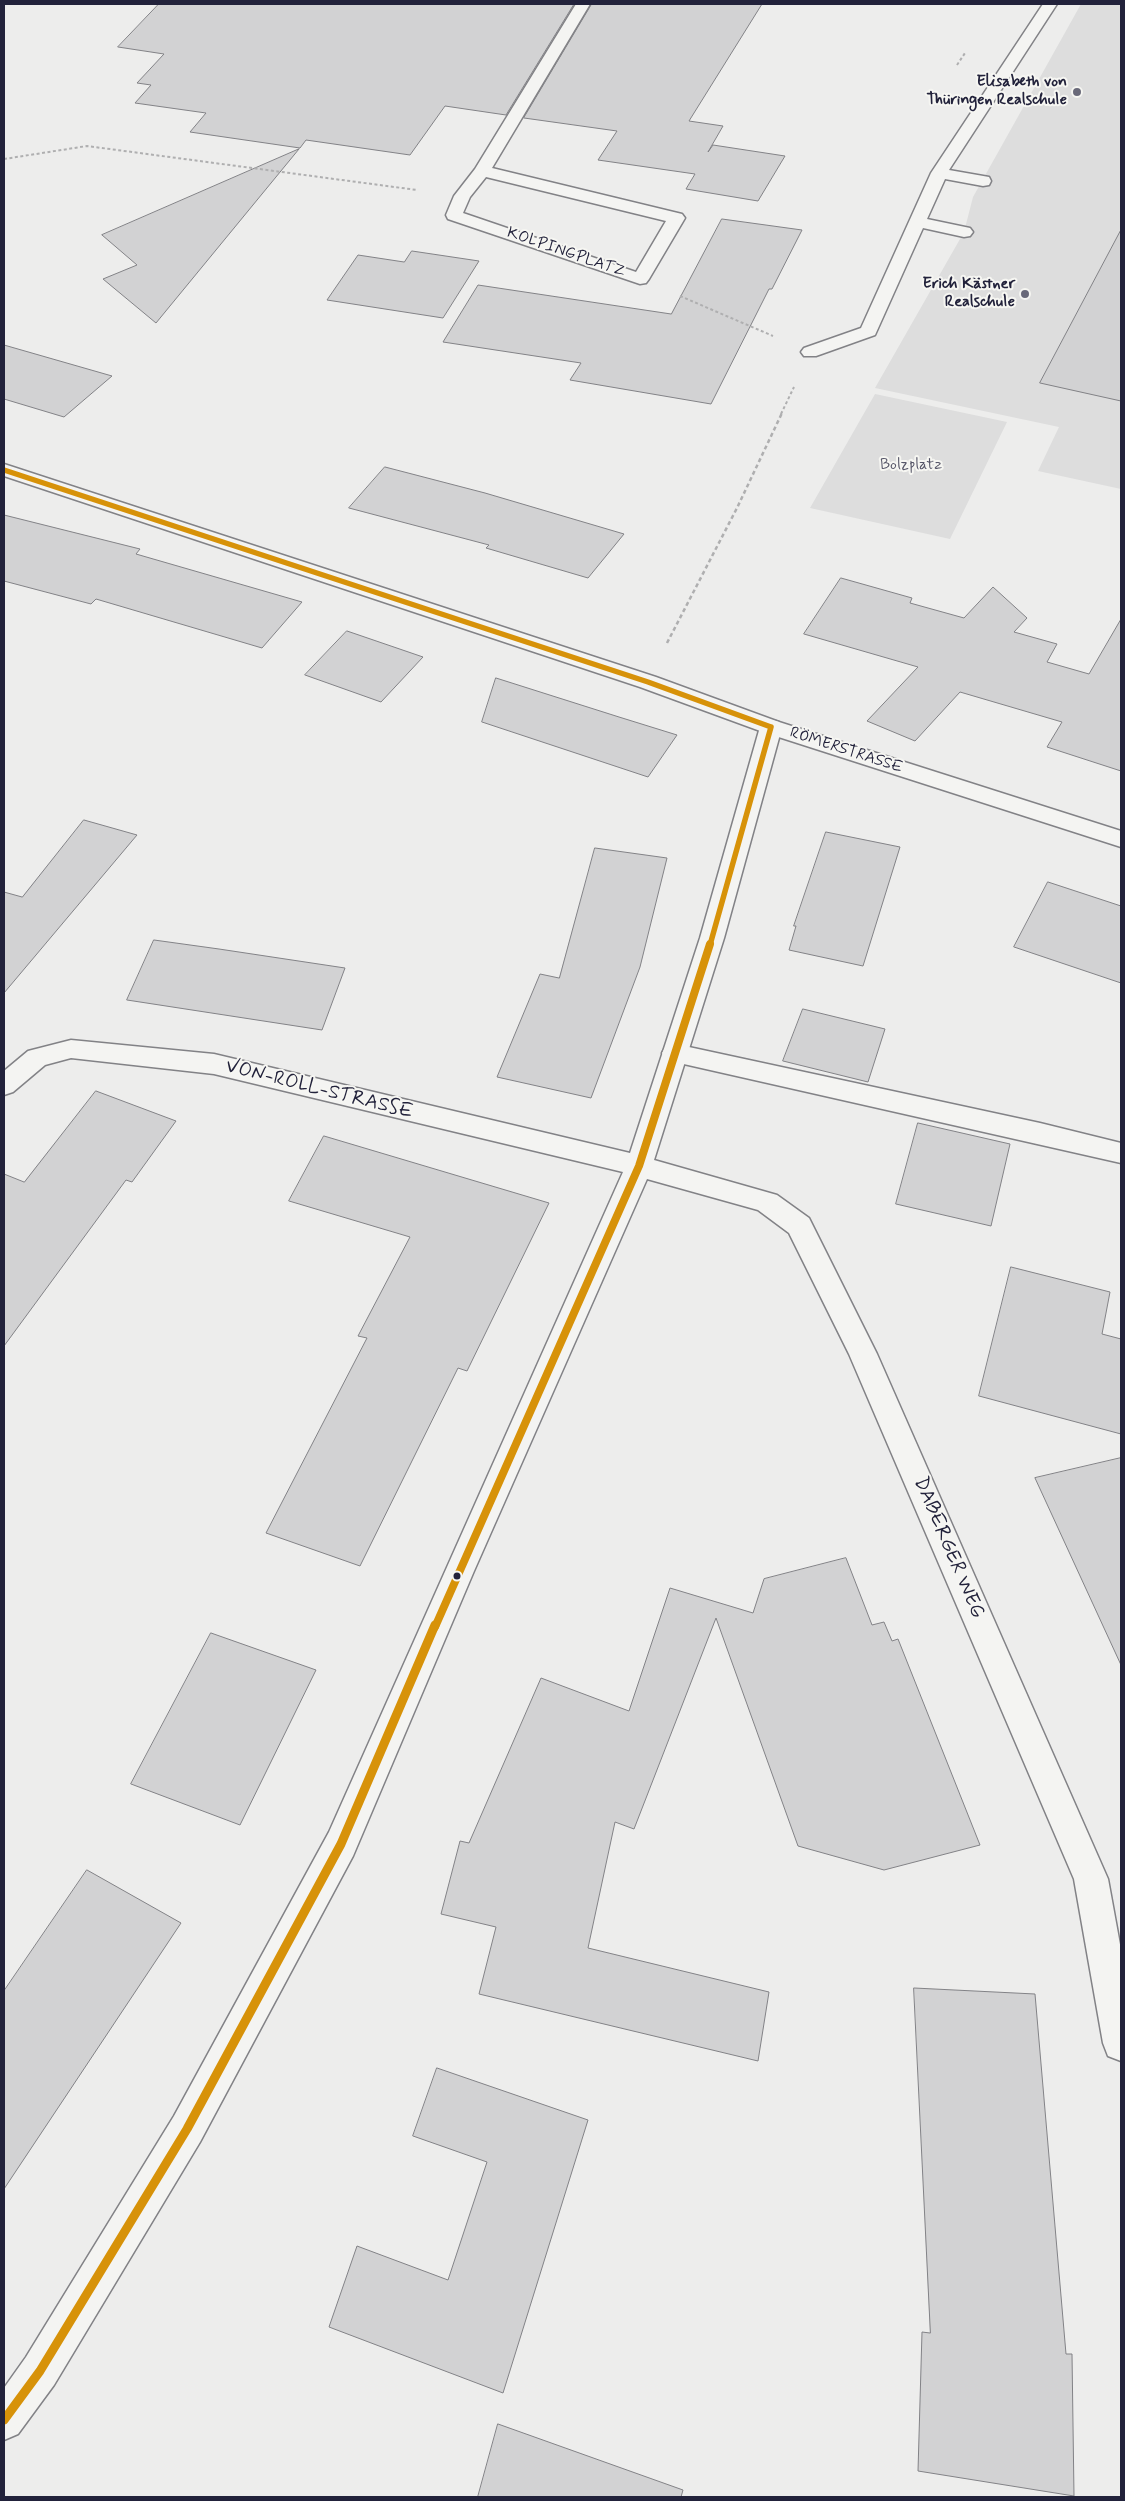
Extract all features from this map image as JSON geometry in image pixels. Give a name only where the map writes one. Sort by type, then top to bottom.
[{"type":"street","points":[[482,171],[583,4]]},
{"type":"street","points":[[810,352],[869,331],[939,173],[1050,4]]},
{"type":"street","name":"KOLPINGPLATZ","points":[[482,171],[676,218],[640,279],[454,215],[462,196],[482,171]]},
{"type":"street","points":[[939,173],[984,181]]},
{"type":"street","points":[[918,222],[964,232]]},
{"type":"street","name":"RÖMERSTRASSE","points":[[4,470],[648,682],[771,727],[1121,840]]},
{"type":"street","points":[[4,2420],[40,2371],[187,2129],[341,1844],[459,1571],[639,1166],[712,938],[771,727]]},
{"type":"street","name":"VON-ROLL-STRASSE","points":[[4,1084],[37,1058],[71,1049],[214,1064],[639,1166]]},
{"type":"street","points":[[676,1053],[1040,1133],[1121,1153]]},
{"type":"street","name":"DABERGER WEG","points":[[639,1166],[767,1202],[799,1226],[864,1354],[1091,1879],[1121,2043]]},
{"type":"path","points":[[4,159],[87,146],[462,196]]},
{"type":"path","points":[[640,279],[810,352]]},
{"type":"shaded area","name":"Erich Kästner Realschule","points":[[1081,4],[1121,4],[1121,489],[1038,471],[1059,427],[875,388],[964,232],[973,197]]},
{"type":"shaded area","name":"Bolzplatz","points":[[875,394],[1007,422],[950,539],[810,508]]},
{"type":"building","points":[[159,4],[574,4],[506,115],[445,106],[410,155],[306,140],[300,148],[190,132],[206,113],[135,103],[151,85],[137,83],[164,54],[118,47]]},
{"type":"building","points":[[592,4],[762,4],[689,121],[723,126],[708,152],[713,145],[785,156],[758,201],[686,189],[695,174],[598,160],[617,131],[524,118]]},
{"type":"building","points":[[299,149],[156,323],[103,279],[137,265],[102,235]]},
{"type":"building","points":[[722,219],[802,230],[772,289],[769,289],[711,404],[570,380],[581,363],[443,342],[478,285],[671,314]]},
{"type":"building","points":[[1121,230],[1121,401],[1040,383]]},
{"type":"building","points":[[412,251],[479,261],[443,318],[327,300],[358,255],[404,262]]},
{"type":"building","points":[[4,345],[112,376],[64,417],[4,399]]},
{"type":"building","points":[[385,467],[485,493],[624,534],[588,578],[486,548],[489,545],[349,508]]},
{"type":"building","points":[[4,515],[140,549],[136,554],[302,602],[262,648],[96,599],[91,604],[4,581]]},
{"type":"building","points":[[841,578],[912,598],[910,603],[964,618],[993,587],[1027,618],[1014,632],[1057,644],[1047,662],[1089,674],[1121,619],[1121,771],[1047,747],[1062,722],[960,692],[915,741],[867,721],[918,667],[804,634]]},
{"type":"building","points":[[347,631],[423,657],[381,702],[305,675]]},
{"type":"building","points":[[496,678],[677,735],[648,777],[482,722]]},
{"type":"building","points":[[84,820],[137,835],[4,993],[4,892],[22,897]]},
{"type":"building","points":[[826,832],[900,847],[863,966],[789,950],[796,926],[794,926]]},
{"type":"building","points":[[595,848],[667,858],[640,967],[591,1098],[497,1077],[540,974],[559,978]]},
{"type":"building","points":[[1048,882],[1121,906],[1121,983],[1014,947]]},
{"type":"building","points":[[154,940],[345,968],[322,1030],[127,1000]]},
{"type":"building","points":[[803,1009],[885,1029],[868,1082],[783,1061]]},
{"type":"building","points":[[96,1091],[176,1121],[132,1182],[126,1180],[4,1346],[4,1174],[24,1182]]},
{"type":"building","points":[[918,1123],[1010,1144],[991,1226],[896,1204]]},
{"type":"building","points":[[324,1136],[549,1203],[467,1371],[458,1368],[360,1566],[266,1533],[367,1338],[358,1336],[410,1237],[289,1201]]},
{"type":"building","points":[[1011,1267],[1110,1292],[1102,1334],[1121,1339],[1121,1434],[979,1396]]},
{"type":"building","points":[[1121,1458],[1121,1665],[1035,1478]]},
{"type":"building","points":[[846,1558],[872,1625],[884,1622],[892,1641],[898,1639],[980,1845],[884,1870],[798,1846],[716,1618],[634,1829],[615,1822],[588,1948],[769,1992],[758,2061],[479,1994],[496,1927],[441,1914],[460,1841],[469,1843],[541,1678],[629,1711],[670,1588],[753,1613],[764,1579]]},
{"type":"building","points":[[211,1633],[316,1670],[240,1825],[131,1784]]},
{"type":"building","points":[[87,1870],[181,1923],[4,2189],[4,1991]]},
{"type":"building","points":[[914,1988],[1035,1994],[1066,2354],[1072,2354],[1074,2496],[918,2471],[922,2332],[930,2333]]},
{"type":"building","points":[[437,2068],[588,2120],[503,2393],[329,2327],[357,2246],[448,2280],[487,2162],[413,2136]]},
{"type":"building","points":[[498,2424],[683,2490],[681,2497],[478,2497]]},
{"type":"transit line","points":[[4,470],[648,682],[771,727]]},
{"type":"transit line","points":[[4,2420],[40,2371],[187,2129],[341,1844],[459,1571],[639,1166],[712,938],[771,727]]},
{"type":"place","name":"Elisabeth von Thüringen Realschule","points":[[1077,92]]},
{"type":"place","name":"Erich Kästner Realschule","points":[[1025,294]]}]
